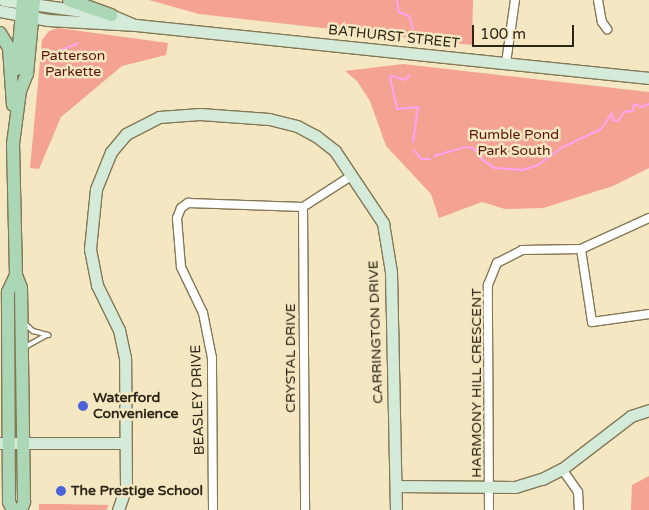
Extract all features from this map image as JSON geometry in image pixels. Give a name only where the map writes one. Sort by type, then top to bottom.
[{"type":"main road","points":[[69,0],[111,15]]},
{"type":"main road","points":[[13,510],[9,502],[10,323],[21,288],[16,275],[13,144],[20,91],[17,74],[28,6]]},
{"type":"main road","points":[[0,33],[9,48],[16,125]]},
{"type":"main road","points":[[10,442],[24,502],[21,510]]},
{"type":"street","name":"BATHURST STREET","points":[[3,0],[110,26],[136,25],[649,78]]},
{"type":"street","points":[[506,63],[515,0]]},
{"type":"street","points":[[598,0],[602,22],[607,29]]},
{"type":"street","name":"BATHURST STREET","points":[[0,11],[28,6],[111,15],[136,25]]},
{"type":"street","name":"CARRINGTON DRIVE","points":[[118,510],[126,487],[125,358],[119,330],[97,285],[90,249],[96,189],[112,152],[126,134],[159,117],[200,114],[270,119],[298,126],[316,136],[335,151],[383,223],[390,272],[396,510]]},
{"type":"street","points":[[303,207],[351,176]]},
{"type":"street","name":"BEASLEY DRIVE","points":[[214,510],[212,358],[204,313],[181,267],[177,218],[181,208],[188,203],[303,207]]},
{"type":"street","name":"CRYSTAL DRIVE","points":[[303,207],[305,510]]},
{"type":"street","name":"HARMONY HILL CRESCENT","points":[[489,510],[488,285],[497,263],[515,252],[581,249],[649,218]]},
{"type":"street","points":[[581,249],[592,322],[649,314]]},
{"type":"street","points":[[396,486],[515,487],[562,469],[631,416],[649,410]]},
{"type":"street","points":[[10,442],[125,443]]},
{"type":"street","points":[[562,469],[578,492],[579,510]]},
{"type":"lane","points":[[10,323],[48,335],[10,349]]},
{"type":"green space","points":[[149,0],[473,0],[472,45],[199,14]]},
{"type":"green space","name":"Patterson Parkette","points":[[58,28],[168,43],[166,55],[122,66],[61,117],[39,169],[30,168],[42,40],[49,31]]},
{"type":"green space","name":"Rumble Pond Park South","points":[[403,64],[649,92],[649,168],[613,186],[543,208],[505,209],[482,202],[439,218],[431,194],[386,146],[370,101],[357,81],[345,71]]},
{"type":"green space","points":[[649,476],[649,510],[631,510],[632,485]]},
{"type":"green space","points":[[39,504],[109,505],[106,510],[39,510]]},
{"type":"waterway","points":[[397,0],[399,12],[409,16],[413,28]]},
{"type":"waterway","points":[[49,55],[78,43]]},
{"type":"waterway","points":[[410,75],[405,80],[392,76],[390,78],[397,109],[418,107],[413,142]]},
{"type":"waterway","points":[[434,156],[466,147],[473,148],[483,160],[495,168],[523,170],[538,165],[563,147],[601,129],[612,113],[613,120],[618,121],[624,112],[633,111],[634,104],[641,107],[649,104]]},
{"type":"waterway","points":[[414,150],[421,159],[430,159]]},
{"type":"place","name":"Waterford Convenience","points":[[83,406]]},
{"type":"place","name":"The Prestige School","points":[[61,491]]}]
